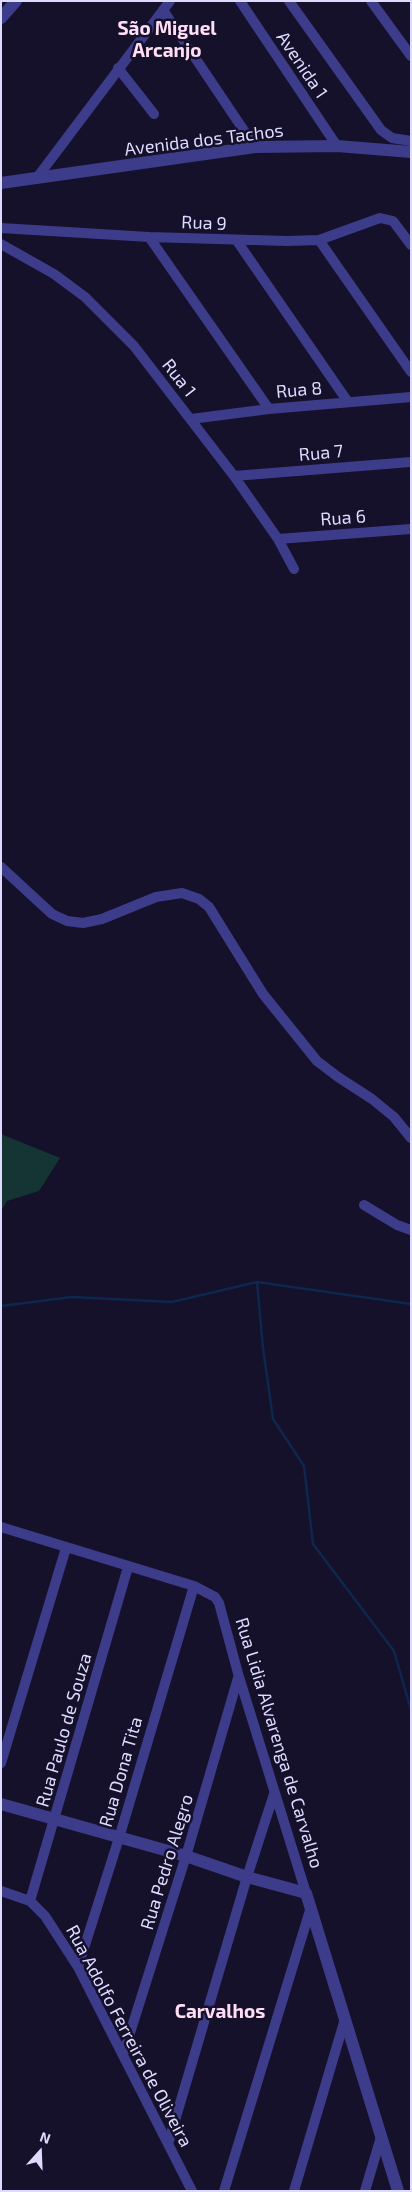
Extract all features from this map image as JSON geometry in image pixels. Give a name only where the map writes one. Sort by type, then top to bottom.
[{"type":"street","points":[[1,18],[16,1]]},
{"type":"street","points":[[36,179],[170,1]]},
{"type":"street","name":"Avenida 1","points":[[240,1],[337,146]]},
{"type":"street","name":"Avenida 1","points":[[289,1],[381,130],[392,138],[411,141]]},
{"type":"street","points":[[370,1],[411,56]]},
{"type":"street","points":[[163,10],[255,147]]},
{"type":"street","points":[[118,68],[154,114]]},
{"type":"street","name":"Avenida dos Tachos","points":[[1,183],[255,147],[337,146],[411,152]]},
{"type":"street","name":"Rua 9","points":[[1,228],[237,241],[319,240],[380,218],[393,221],[411,246]]},
{"type":"street","points":[[149,237],[269,409]]},
{"type":"street","points":[[319,240],[411,372]]},
{"type":"street","points":[[237,241],[348,402]]},
{"type":"street","name":"Rua 1","points":[[1,244],[54,274],[85,297],[134,346],[234,476],[278,539],[294,568]]},
{"type":"street","name":"Rua 8","points":[[191,419],[269,409],[411,397]]},
{"type":"street","name":"Rua 7","points":[[234,476],[411,462]]},
{"type":"street","name":"Rua 6","points":[[278,539],[411,529]]},
{"type":"street","points":[[1,867],[52,914],[67,921],[83,923],[102,919],[156,897],[182,893],[199,899],[209,907],[263,994],[317,1061],[372,1099],[394,1117],[411,1138]]},
{"type":"street","points":[[364,1205],[397,1225],[411,1230]]},
{"type":"street","points":[[1,1527],[194,1586]]},
{"type":"street","points":[[1,1762],[66,1548]]},
{"type":"street","name":"Rua Paulo de Souza","points":[[30,1901],[128,1567]]},
{"type":"street","name":"Rua Lidia Alvarenga de Carvalho","points":[[194,1586],[210,1594],[218,1603],[274,1794],[300,1892],[311,1906],[398,2191]]},
{"type":"street","name":"Rua Dona Tita","points":[[78,1967],[119,1838],[194,1586]]},
{"type":"street","name":"Rua Pedro Alegro","points":[[123,2055],[186,1856],[239,1678]]},
{"type":"street","points":[[168,2144],[247,1877],[274,1794]]},
{"type":"street","points":[[1,1804],[186,1856],[247,1877],[300,1892]]},
{"type":"street","name":"Rua Adolfo Ferreira de Oliveira","points":[[1,1892],[30,1901],[45,1916],[78,1967],[192,2191]]},
{"type":"street","points":[[224,2191],[311,1906]]},
{"type":"street","points":[[294,2191],[345,2019]]},
{"type":"street","points":[[365,2191],[381,2137]]},
{"type":"green space","points":[[1,1134],[60,1158],[39,1191],[7,1201],[1,1211]]},
{"type":"waterway","points":[[257,1282],[263,1348],[273,1419],[304,1466],[313,1544],[394,1651],[411,1710]]},
{"type":"waterway","points":[[1,1306],[72,1297],[172,1302],[257,1282],[411,1304]]},
{"type":"district","name":"São Miguel Arcanjo","points":[[167,40]]},
{"type":"district","name":"Carvalhos","points":[[220,2012]]}]
